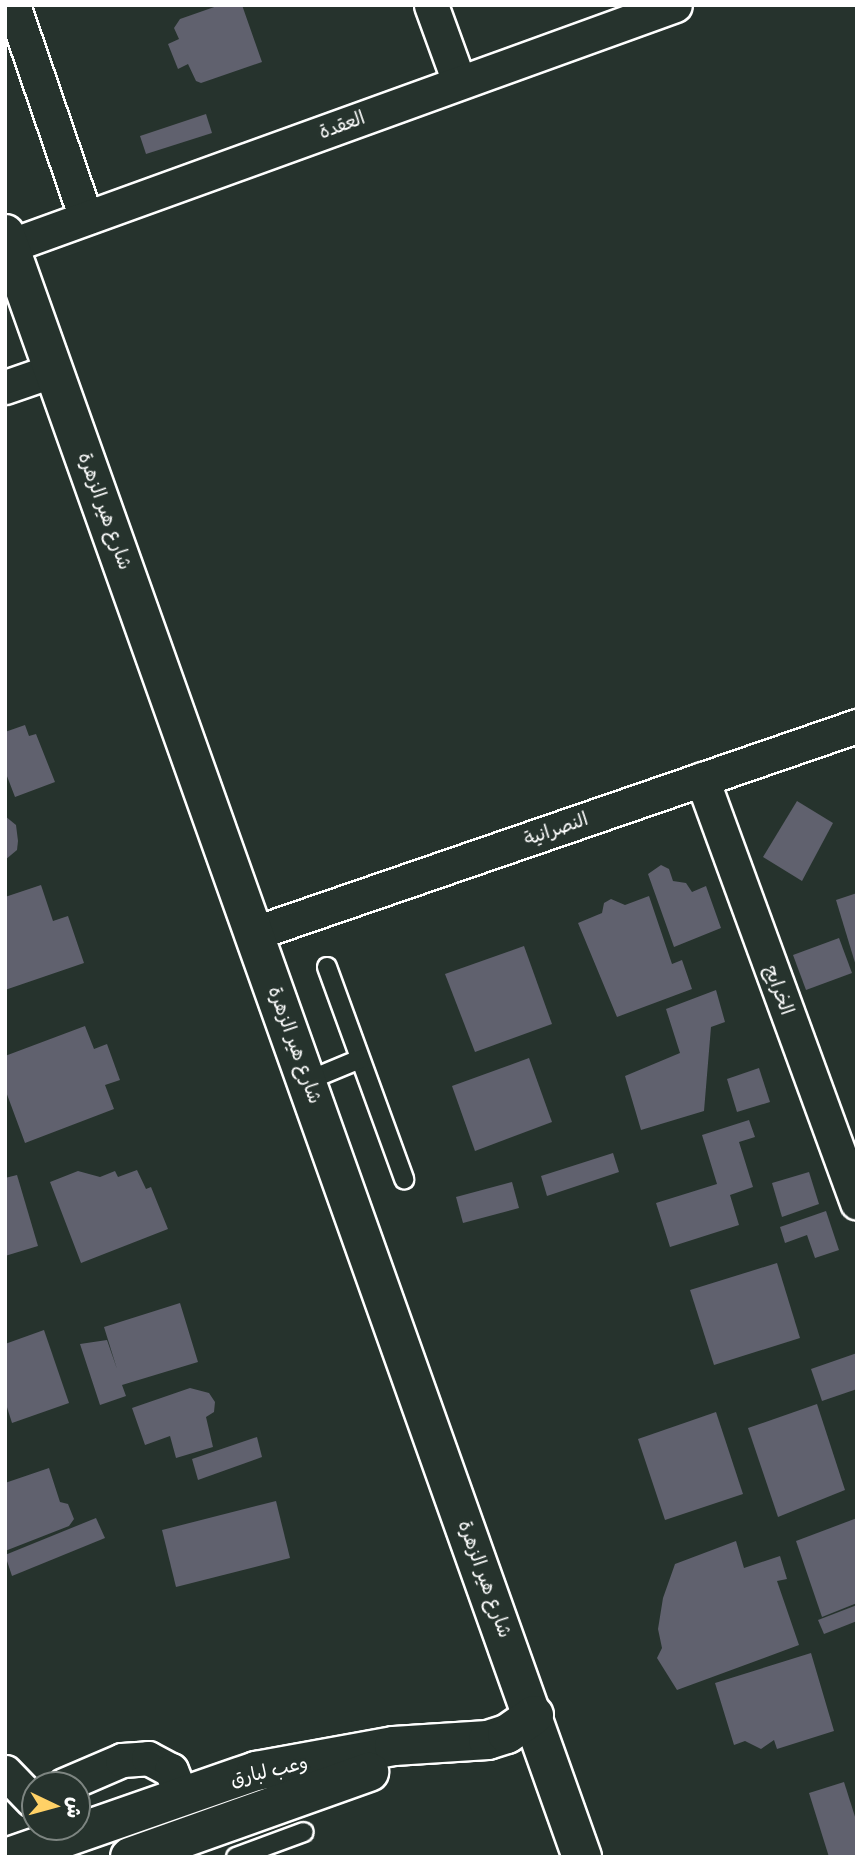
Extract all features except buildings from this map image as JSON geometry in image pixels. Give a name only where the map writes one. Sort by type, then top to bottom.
[{"type":"street","points":[[13,5],[86,218]]},
{"type":"street","points":[[432,5],[459,82]]},
{"type":"street","name":"العقدة","points":[[7,240],[86,218],[675,5]]},
{"type":"street","name":"شارع هير الزهرة","points":[[7,240],[582,1857]]},
{"type":"street","points":[[5,387],[54,370]]},
{"type":"street","name":"النصرانية","points":[[255,933],[857,726]]},
{"type":"street","name":"الخرايج","points":[[702,779],[856,1195]]},
{"type":"street","name":"وعب لبارق","points":[[9,1857],[181,1795],[292,1763],[353,1756],[394,1746],[488,1740],[507,1734],[534,1716]]},
{"type":"street","name":"وعب لبارق","points":[[130,1857],[322,1786],[393,1764],[475,1753],[528,1763],[554,1778]]},
{"type":"street","points":[[91,1773],[122,1759],[148,1758],[171,1770],[181,1795]]},
{"type":"street","points":[[5,1772],[21,1797]]},
{"type":"lane","points":[[327,967],[404,1179]]},
{"type":"lane","points":[[307,1081],[360,1059]]},
{"type":"lane","points":[[236,1857],[304,1832]]}]
